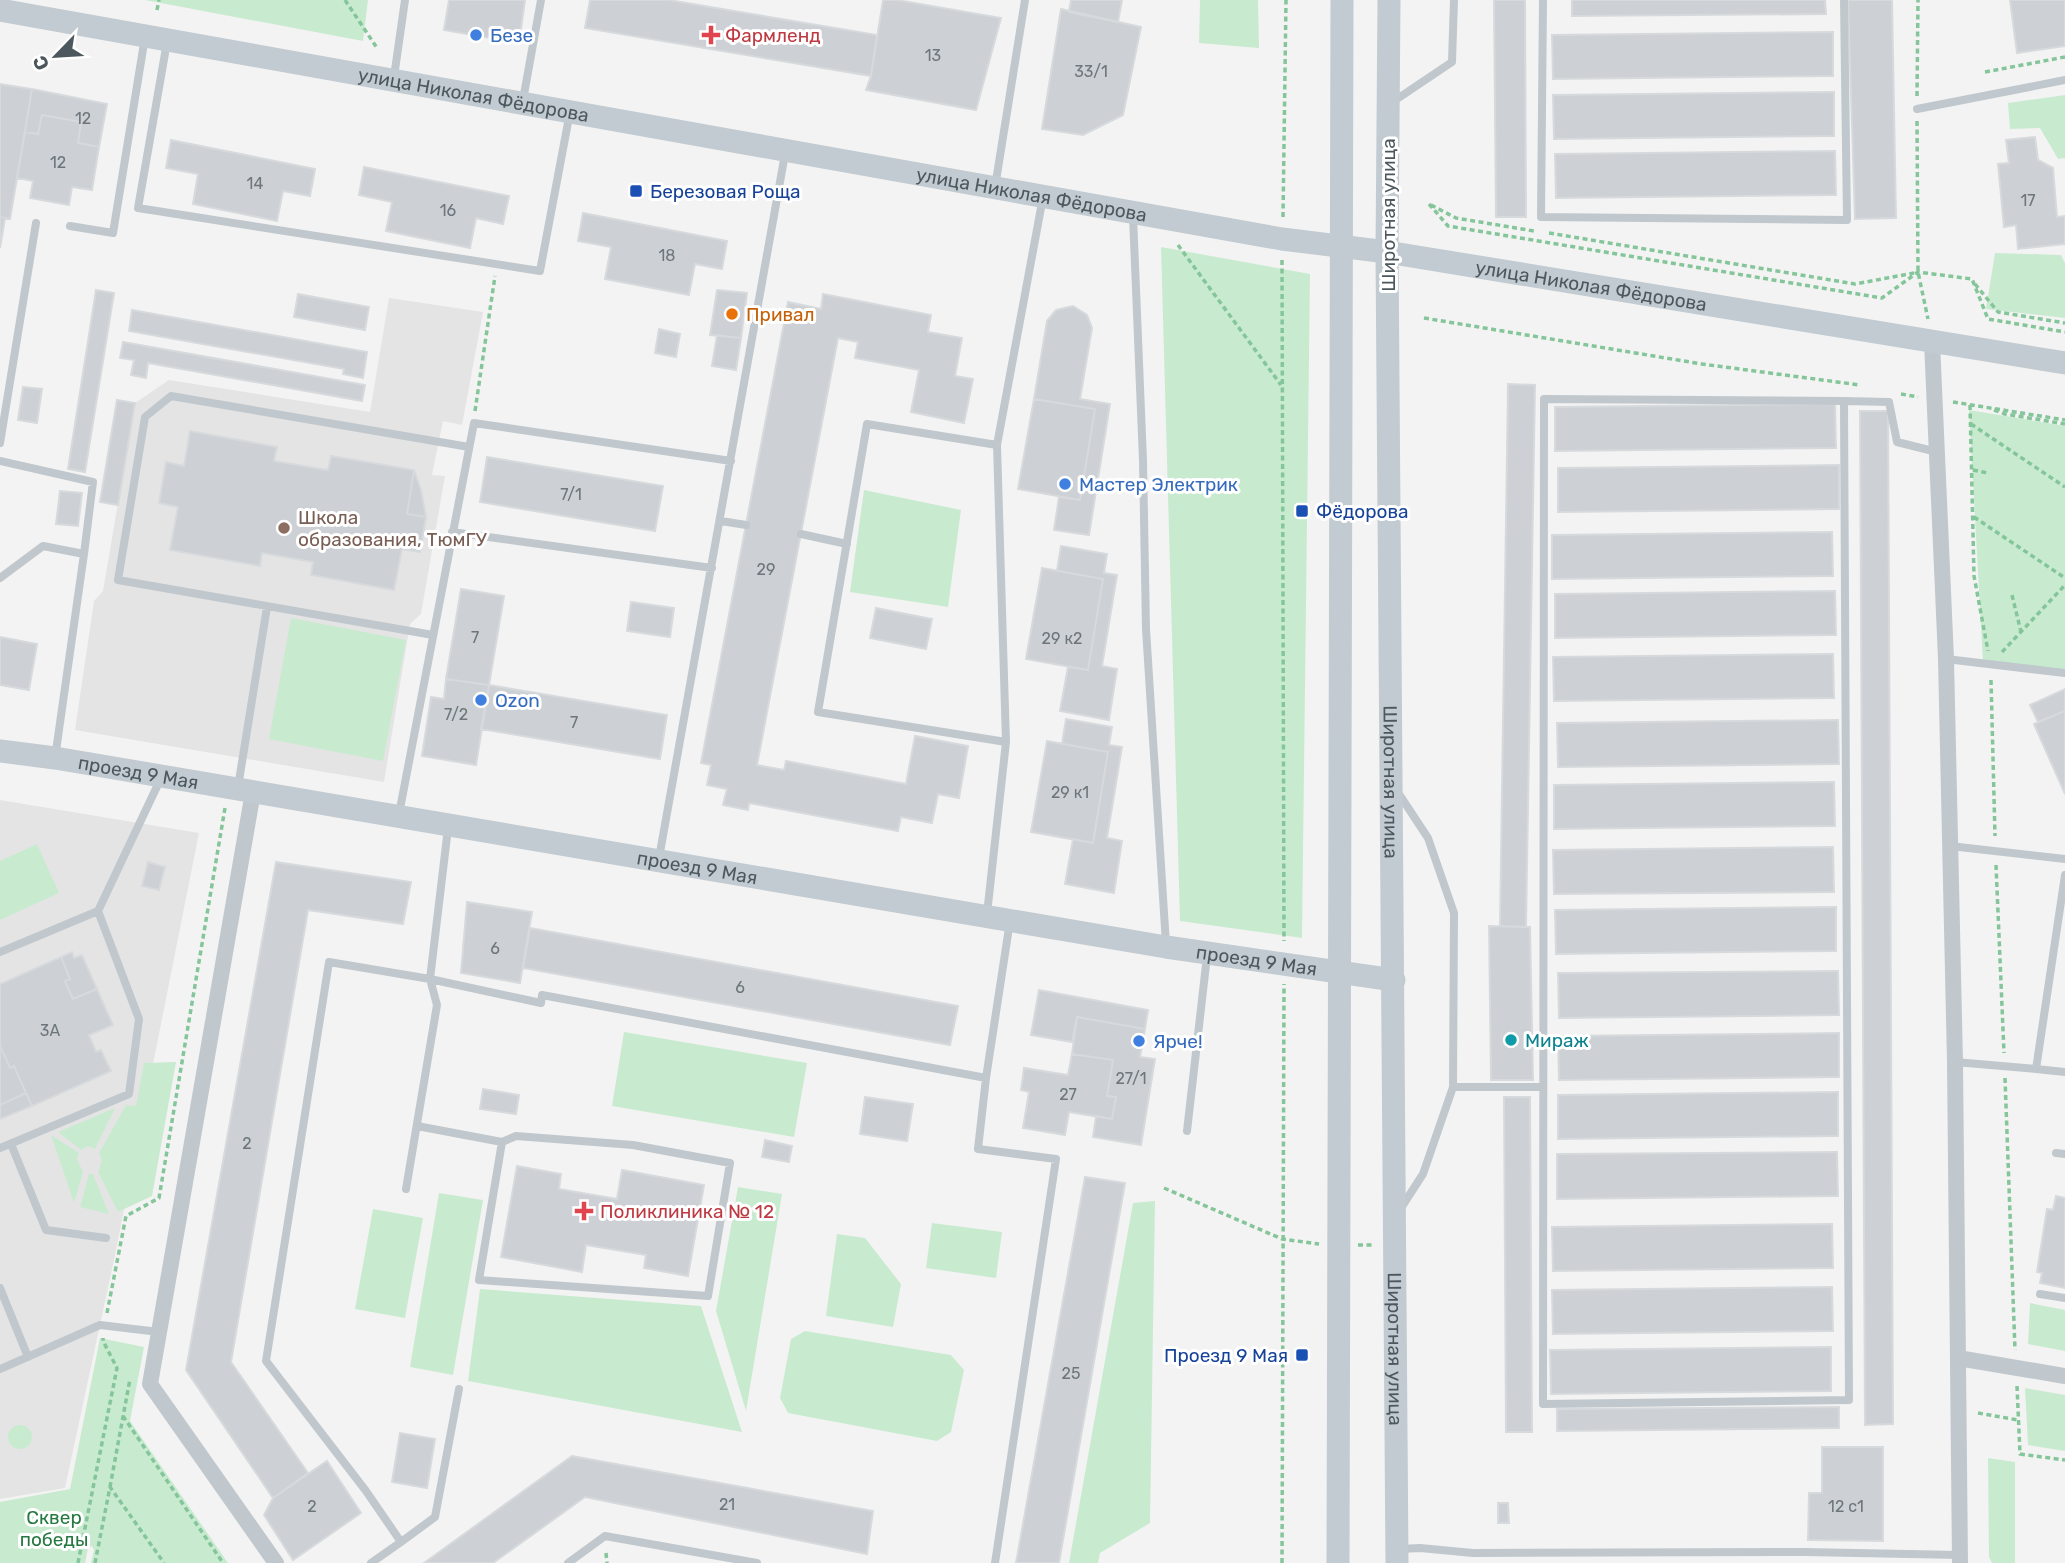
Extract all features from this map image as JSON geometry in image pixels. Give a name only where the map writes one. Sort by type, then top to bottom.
[{"type":"street","points":[[1338,1563],[1342,0]]},
{"type":"street","name":"Широтная улица","points":[[1389,0],[1387,252],[1397,1556]]},
{"type":"street","name":"улица Николая Фёдорова","points":[[0,10],[1282,239],[1387,252],[2065,363]]},
{"type":"street","points":[[1932,342],[1946,659],[1955,1062],[1960,1559]]},
{"type":"street","name":"проезд 9 Мая","points":[[0,751],[55,758],[1166,947],[1394,980]]},
{"type":"street","points":[[239,790],[150,1384],[276,1563]]},
{"type":"street","points":[[1958,1358],[2065,1376]]},
{"type":"lane","points":[[393,80],[405,0]]},
{"type":"lane","points":[[523,103],[541,0]]},
{"type":"lane","points":[[995,188],[1025,0]]},
{"type":"lane","points":[[1388,104],[1452,62],[1454,0]]},
{"type":"lane","points":[[1543,0],[1541,217],[1847,220],[1844,0]]},
{"type":"lane","points":[[70,226],[113,233],[145,36]]},
{"type":"lane","points":[[168,40],[138,208],[540,271],[570,112]]},
{"type":"lane","points":[[1917,110],[2065,80]]},
{"type":"lane","points":[[659,861],[786,150]]},
{"type":"lane","points":[[986,917],[1006,742],[997,445],[1044,196]]},
{"type":"lane","points":[[1133,213],[1143,460],[1146,629],[1166,947]]},
{"type":"lane","points":[[0,443],[36,223]]},
{"type":"lane","points":[[433,635],[118,580],[145,417],[171,396],[469,447]]},
{"type":"lane","points":[[1844,401],[1849,1400],[1544,1404],[1544,400],[1844,401],[1889,402],[1896,442],[1937,452]]},
{"type":"lane","points":[[399,817],[474,423],[731,461]]},
{"type":"lane","points":[[997,445],[867,424],[818,712],[1006,742]]},
{"type":"lane","points":[[0,461],[93,482],[55,758]]},
{"type":"lane","points":[[721,521],[746,525]]},
{"type":"lane","points":[[452,532],[712,568]]},
{"type":"lane","points":[[801,534],[846,544]]},
{"type":"lane","points":[[0,578],[43,545],[84,554]]},
{"type":"lane","points":[[239,790],[267,607]]},
{"type":"lane","points":[[1946,659],[2065,673]]},
{"type":"lane","points":[[0,952],[98,911],[161,776]]},
{"type":"lane","points":[[1392,783],[1428,838],[1454,913],[1453,1087],[1423,1174],[1395,1216]]},
{"type":"lane","points":[[406,1189],[437,1004],[430,979],[449,825]]},
{"type":"lane","points":[[1950,846],[2065,859]]},
{"type":"lane","points":[[2036,1069],[2065,875]]},
{"type":"lane","points":[[0,1148],[129,1094],[139,1019],[98,911]]},
{"type":"lane","points":[[995,1563],[1056,1159],[978,1149],[1010,920]]},
{"type":"lane","points":[[1187,1130],[1207,953]]},
{"type":"lane","points":[[401,1542],[366,1491],[266,1361],[329,962],[430,979],[541,1003],[542,995],[986,1078]]},
{"type":"lane","points":[[1955,1062],[2065,1072]]},
{"type":"lane","points":[[1453,1087],[1543,1087]]},
{"type":"lane","points":[[417,1126],[502,1142],[516,1136],[633,1145],[730,1163],[708,1296],[479,1280],[502,1142]]},
{"type":"lane","points":[[10,1144],[46,1230],[106,1238]]},
{"type":"lane","points":[[0,1288],[28,1357]]},
{"type":"lane","points":[[2040,1294],[2065,1298]]},
{"type":"lane","points":[[0,1369],[100,1325],[159,1332]]},
{"type":"lane","points":[[371,1563],[435,1517],[458,1389]]},
{"type":"lane","points":[[568,1563],[605,1536],[757,1563]]},
{"type":"lane","points":[[1397,1556],[1420,1548],[1473,1553],[1804,1552],[1960,1559]]},
{"type":"path","points":[[157,10],[159,0]]},
{"type":"path","points":[[345,0],[377,48]]},
{"type":"path","points":[[1282,1563],[1282,239],[1286,0]]},
{"type":"path","points":[[1919,0],[1918,272],[1932,342]]},
{"type":"path","points":[[1985,72],[2065,57]]},
{"type":"path","points":[[1918,272],[1882,298],[1448,226],[1429,204],[1457,218],[1855,284],[1918,272],[1972,279],[1998,312],[2065,323]]},
{"type":"path","points":[[1178,245],[1282,387]]},
{"type":"path","points":[[474,423],[497,264]]},
{"type":"path","points":[[1972,279],[1988,319],[2065,332]]},
{"type":"path","points":[[1424,318],[1702,364],[1866,386]]},
{"type":"path","points":[[1892,391],[2065,422]]},
{"type":"path","points":[[1970,405],[1974,576],[1991,664]]},
{"type":"path","points":[[1971,423],[2065,487]]},
{"type":"path","points":[[1972,470],[1988,473]]},
{"type":"path","points":[[1973,516],[2065,578]]},
{"type":"path","points":[[1991,664],[2065,585]]},
{"type":"path","points":[[2012,596],[2021,632]]},
{"type":"path","points":[[78,1563],[117,1368],[103,1341],[126,1216],[159,1198],[239,790]]},
{"type":"path","points":[[1164,1188],[1282,1239]]},
{"type":"path","points":[[95,1563],[132,1367]]},
{"type":"path","points":[[123,1416],[223,1563]]},
{"type":"path","points":[[110,1487],[164,1563]]},
{"type":"shaded area","points":[[389,298],[483,312],[462,425],[443,421],[432,475],[445,476],[421,614],[410,624],[384,782],[75,730],[94,601],[103,591],[135,403],[169,380],[370,412]]},
{"type":"shaded area","points":[[0,800],[199,833],[115,1255],[65,1488],[0,1499]]},
{"type":"green space","points":[[145,0],[368,0],[363,41]]},
{"type":"green space","points":[[1200,0],[1258,0],[1259,48],[1199,43]]},
{"type":"green space","points":[[2065,95],[2065,158],[2058,159],[2040,128],[2010,129],[2008,103]]},
{"type":"green space","points":[[1161,247],[1310,274],[1302,938],[1180,921]]},
{"type":"green space","points":[[1995,253],[2061,255],[2065,263],[2065,318],[1986,309]]},
{"type":"green space","points":[[1969,410],[2065,426],[2065,671],[1983,662]]},
{"type":"green space","points":[[864,490],[961,510],[948,607],[850,592]]},
{"type":"green space","points":[[291,618],[406,640],[383,761],[269,739]]},
{"type":"green space","points":[[37,844],[59,893],[0,920],[0,861]]},
{"type":"green space","points":[[624,1032],[807,1063],[794,1137],[612,1106]]},
{"type":"green space","points":[[176,1062],[152,1196],[118,1212],[98,1172],[102,1160],[99,1153],[126,1105],[136,1106],[144,1063]]},
{"type":"green space","points":[[115,1108],[95,1149],[88,1146],[81,1150],[58,1132]]},
{"type":"green space","points":[[51,1135],[79,1153],[77,1159],[83,1172],[74,1203]]},
{"type":"green space","points":[[89,1174],[93,1174],[109,1214],[80,1207]]},
{"type":"green space","points":[[738,1187],[782,1194],[746,1411],[716,1311]]},
{"type":"green space","points":[[439,1193],[483,1200],[453,1375],[410,1367]]},
{"type":"green space","points":[[1155,1201],[1150,1523],[1100,1553],[1098,1563],[1069,1563],[1133,1203]]},
{"type":"green space","points":[[373,1209],[423,1218],[405,1318],[355,1309]]},
{"type":"green space","points":[[932,1223],[1002,1232],[996,1278],[926,1268]]},
{"type":"green space","points":[[837,1234],[865,1238],[901,1284],[893,1327],[826,1316]]},
{"type":"green space","points":[[480,1289],[701,1306],[742,1432],[468,1381]]},
{"type":"green space","points":[[2030,1303],[2065,1310],[2065,1351],[2028,1344]]},
{"type":"green space","points":[[805,1331],[951,1355],[964,1370],[951,1432],[937,1441],[788,1413],[780,1398],[791,1339]]},
{"type":"green space","name":"Сквер победы","points":[[100,1338],[144,1347],[130,1421],[228,1563],[91,1563],[94,1550],[92,1546],[88,1548],[85,1563],[0,1563],[0,1502],[70,1489]]},
{"type":"green space","points":[[2025,1388],[2065,1395],[2065,1451],[2028,1445]]},
{"type":"green space","points":[[20,1425],[31,1432],[32,1437],[25,1448],[20,1449],[9,1442],[8,1437],[15,1426]]},
{"type":"green space","points":[[1988,1458],[2015,1462],[2015,1563],[1992,1563],[1989,1557]]},
{"type":"building","points":[[449,0],[525,0],[519,43],[444,30]]},
{"type":"building","points":[[590,0],[669,0],[877,35],[871,76],[585,28]]},
{"type":"building","points":[[883,0],[897,0],[1001,18],[976,110],[866,90],[871,76]]},
{"type":"building","points":[[1071,0],[1122,0],[1118,22],[1069,12]]},
{"type":"building","points":[[1494,0],[1525,0],[1526,217],[1496,217]]},
{"type":"building","points":[[1572,0],[1825,0],[1826,14],[1572,16]]},
{"type":"building","points":[[1848,0],[1892,0],[1896,218],[1855,219]]},
{"type":"building","points":[[2010,0],[2065,0],[2065,46],[2017,53]]},
{"type":"building","points":[[1061,9],[1141,27],[1123,115],[1083,135],[1042,129]]},
{"type":"building","points":[[1833,32],[1833,76],[1553,79],[1552,35]]},
{"type":"building","points":[[0,84],[32,89],[10,219],[0,217]]},
{"type":"building","points":[[32,89],[107,104],[99,147],[78,143],[81,122],[42,115],[38,134],[25,132]]},
{"type":"building","points":[[1834,92],[1834,136],[1554,139],[1553,95]]},
{"type":"building","points":[[42,115],[81,122],[78,143],[99,147],[92,190],[72,187],[69,205],[30,198],[33,181],[17,178],[25,132],[38,134]]},
{"type":"building","points":[[2035,137],[2038,160],[2053,168],[2057,217],[2065,216],[2065,244],[2018,249],[2016,225],[2004,227],[1998,164],[2009,163],[2006,140]]},
{"type":"building","points":[[171,140],[315,169],[310,196],[283,191],[277,221],[193,204],[198,174],[166,168]]},
{"type":"building","points":[[1835,151],[1836,195],[1556,198],[1555,154]]},
{"type":"building","points":[[364,167],[509,196],[503,224],[476,218],[470,248],[386,231],[392,202],[359,195]]},
{"type":"building","points":[[583,213],[727,241],[722,269],[695,264],[689,295],[605,279],[611,247],[578,241]]},
{"type":"building","points":[[0,217],[5,218],[0,248]]},
{"type":"building","points":[[96,290],[114,293],[85,472],[68,469]]},
{"type":"building","points":[[717,290],[747,293],[741,338],[710,335]]},
{"type":"building","points":[[298,294],[369,307],[365,330],[294,317]]},
{"type":"building","points":[[823,294],[931,315],[928,332],[962,338],[955,376],[973,379],[964,423],[911,412],[919,370],[855,358],[858,342],[838,338],[757,765],[784,770],[786,761],[906,784],[915,736],[968,746],[959,798],[938,794],[932,823],[901,817],[898,831],[749,803],[748,810],[723,805],[727,789],[707,785],[711,765],[701,763],[788,302],[821,309]]},
{"type":"building","points":[[1073,306],[1087,315],[1092,328],[1080,399],[1110,404],[1089,535],[1054,530],[1059,497],[1080,500],[1095,409],[1034,399],[1047,321],[1056,310]]},
{"type":"building","points":[[132,310],[367,352],[363,378],[343,374],[344,369],[129,331]]},
{"type":"building","points":[[659,329],[680,334],[676,357],[655,353]]},
{"type":"building","points":[[717,335],[741,338],[736,370],[712,366]]},
{"type":"building","points":[[123,342],[365,385],[362,401],[148,363],[146,378],[131,375],[134,360],[120,358]]},
{"type":"building","points":[[1508,384],[1535,385],[1526,927],[1500,926]]},
{"type":"building","points":[[23,387],[42,389],[37,423],[18,420]]},
{"type":"building","points":[[1034,399],[1095,409],[1080,500],[1018,489]]},
{"type":"building","points":[[117,400],[135,403],[118,505],[100,502]]},
{"type":"building","points":[[1835,404],[1836,448],[1555,451],[1555,407]]},
{"type":"building","points":[[1860,411],[1888,411],[1893,1424],[1865,1425]]},
{"type":"building","points":[[190,431],[277,447],[274,461],[328,470],[331,456],[414,470],[407,514],[426,517],[420,552],[402,549],[394,590],[311,575],[313,562],[262,553],[260,566],[170,550],[178,507],[159,503],[166,462],[184,466]]},
{"type":"building","points":[[487,457],[663,486],[655,531],[480,502]]},
{"type":"building","points":[[1839,465],[1839,509],[1558,512],[1558,468]]},
{"type":"building","points":[[414,470],[421,490],[426,517],[407,514]]},
{"type":"building","points":[[60,491],[82,493],[78,526],[56,524]]},
{"type":"building","points":[[1832,532],[1833,576],[1552,579],[1552,535]]},
{"type":"building","points":[[1061,546],[1107,554],[1104,573],[1117,575],[1102,666],[1117,669],[1109,720],[1060,711],[1068,667],[1088,670],[1103,579],[1057,571]]},
{"type":"building","points":[[1042,568],[1103,579],[1088,670],[1026,659]]},
{"type":"building","points":[[461,589],[504,596],[489,685],[446,679]]},
{"type":"building","points":[[1835,591],[1836,635],[1555,638],[1555,594]]},
{"type":"building","points":[[631,602],[674,608],[670,637],[627,631]]},
{"type":"building","points":[[876,608],[932,619],[926,649],[870,638]]},
{"type":"building","points":[[0,637],[37,644],[29,690],[0,685]]},
{"type":"building","points":[[1833,654],[1834,698],[1554,701],[1553,657]]},
{"type":"building","points":[[446,679],[489,685],[476,765],[422,756],[431,697],[444,699]]},
{"type":"building","points":[[489,685],[667,715],[660,759],[481,729]]},
{"type":"building","points":[[2065,689],[2065,711],[2038,722],[2030,705]]},
{"type":"building","points":[[2065,711],[2065,794],[2034,724]]},
{"type":"building","points":[[1066,719],[1112,727],[1109,745],[1122,747],[1107,838],[1122,841],[1114,893],[1065,884],[1073,839],[1093,843],[1108,752],[1062,744]]},
{"type":"building","points":[[1838,720],[1839,764],[1558,767],[1557,723]]},
{"type":"building","points":[[1047,741],[1108,752],[1093,843],[1031,832]]},
{"type":"building","points":[[1834,782],[1835,826],[1554,829],[1554,785]]},
{"type":"building","points":[[1833,847],[1834,892],[1554,894],[1553,850]]},
{"type":"building","points":[[148,862],[165,867],[159,890],[142,886]]},
{"type":"building","points":[[276,862],[411,882],[403,924],[308,910],[231,1362],[308,1473],[273,1498],[186,1370]]},
{"type":"building","points":[[467,902],[532,912],[520,983],[461,973]]},
{"type":"building","points":[[1836,907],[1836,951],[1556,954],[1555,910]]},
{"type":"building","name":"Мираж","points":[[1489,926],[1530,927],[1533,1080],[1491,1080]]},
{"type":"building","points":[[530,928],[958,1006],[950,1045],[523,968]]},
{"type":"building","points":[[72,952],[74,958],[82,955],[97,989],[73,999],[65,981],[70,979],[61,957]]},
{"type":"building","points":[[61,957],[70,979],[65,981],[73,999],[97,989],[113,1025],[89,1035],[96,1052],[101,1050],[111,1071],[32,1106],[14,1066],[10,1068],[0,1046],[0,984]]},
{"type":"building","points":[[1838,971],[1839,1015],[1559,1018],[1558,973]]},
{"type":"building","points":[[1039,990],[1148,1010],[1145,1029],[1077,1017],[1072,1042],[1031,1035]]},
{"type":"building","points":[[1077,1017],[1145,1029],[1140,1057],[1155,1059],[1141,1145],[1093,1137],[1096,1116],[1112,1119],[1116,1097],[1107,1096],[1113,1060],[1072,1054]]},
{"type":"building","points":[[1839,1033],[1839,1077],[1559,1080],[1558,1036]]},
{"type":"building","points":[[0,1046],[10,1068],[14,1066],[26,1093],[0,1105]]},
{"type":"building","points":[[1072,1054],[1113,1060],[1107,1096],[1116,1097],[1112,1119],[1069,1112],[1065,1135],[1023,1128],[1029,1092],[1021,1090],[1024,1068],[1068,1075]]},
{"type":"building","points":[[483,1089],[519,1095],[516,1114],[480,1109]]},
{"type":"building","points":[[1838,1092],[1838,1136],[1558,1139],[1558,1095]]},
{"type":"building","points":[[26,1093],[32,1106],[0,1119],[0,1105]]},
{"type":"building","points":[[865,1097],[913,1104],[907,1141],[860,1134]]},
{"type":"building","points":[[1504,1097],[1530,1097],[1532,1432],[1506,1432]]},
{"type":"building","points":[[765,1140],[792,1146],[789,1162],[762,1157]]},
{"type":"building","points":[[1837,1152],[1838,1196],[1557,1199],[1557,1154]]},
{"type":"building","points":[[517,1166],[561,1174],[559,1189],[617,1199],[622,1170],[704,1185],[688,1276],[644,1268],[646,1255],[586,1245],[582,1272],[501,1257]]},
{"type":"building","points":[[1085,1177],[1125,1183],[1059,1563],[1016,1563]]},
{"type":"building","points":[[2056,1196],[2065,1198],[2065,1288],[2040,1283],[2042,1273],[2037,1272],[2047,1209],[2053,1210]]},
{"type":"building","points":[[1832,1224],[1833,1268],[1553,1271],[1552,1227]]},
{"type":"building","points":[[1832,1287],[1833,1331],[1553,1334],[1552,1290]]},
{"type":"building","points":[[1831,1347],[1831,1391],[1551,1394],[1550,1350]]},
{"type":"building","points":[[1839,1407],[1839,1428],[1557,1431],[1557,1409]]},
{"type":"building","points":[[400,1433],[435,1439],[427,1488],[392,1482]]},
{"type":"building","points":[[1822,1447],[1883,1447],[1883,1541],[1808,1540],[1809,1493],[1822,1493]]},
{"type":"building","points":[[572,1456],[873,1511],[867,1554],[585,1497],[493,1563],[424,1563]]},
{"type":"building","points":[[327,1461],[361,1513],[293,1560],[264,1515],[273,1498]]},
{"type":"building","points":[[1498,1503],[1508,1503],[1509,1523],[1498,1523]]},
{"type":"place","name":"Безе","points":[[476,35]]},
{"type":"place","name":"Фармленд","points":[[711,35]]},
{"type":"place","name":"Березовая Роща","points":[[636,191]]},
{"type":"place","name":"Привал","points":[[732,314]]},
{"type":"place","name":"Мастер Электрик","points":[[1065,484]]},
{"type":"place","name":"Фёдорова","points":[[1302,511]]},
{"type":"place","name":"Школа образования, ТюмГУ","points":[[284,528]]},
{"type":"place","name":"Ozon","points":[[481,700]]},
{"type":"place","name":"Мираж","points":[[1511,1040]]},
{"type":"place","name":"Ярче!","points":[[1139,1041]]},
{"type":"place","name":"Поликлиника № 12","points":[[584,1211]]},
{"type":"place","name":"Проезд 9 Мая","points":[[1302,1355]]}]
